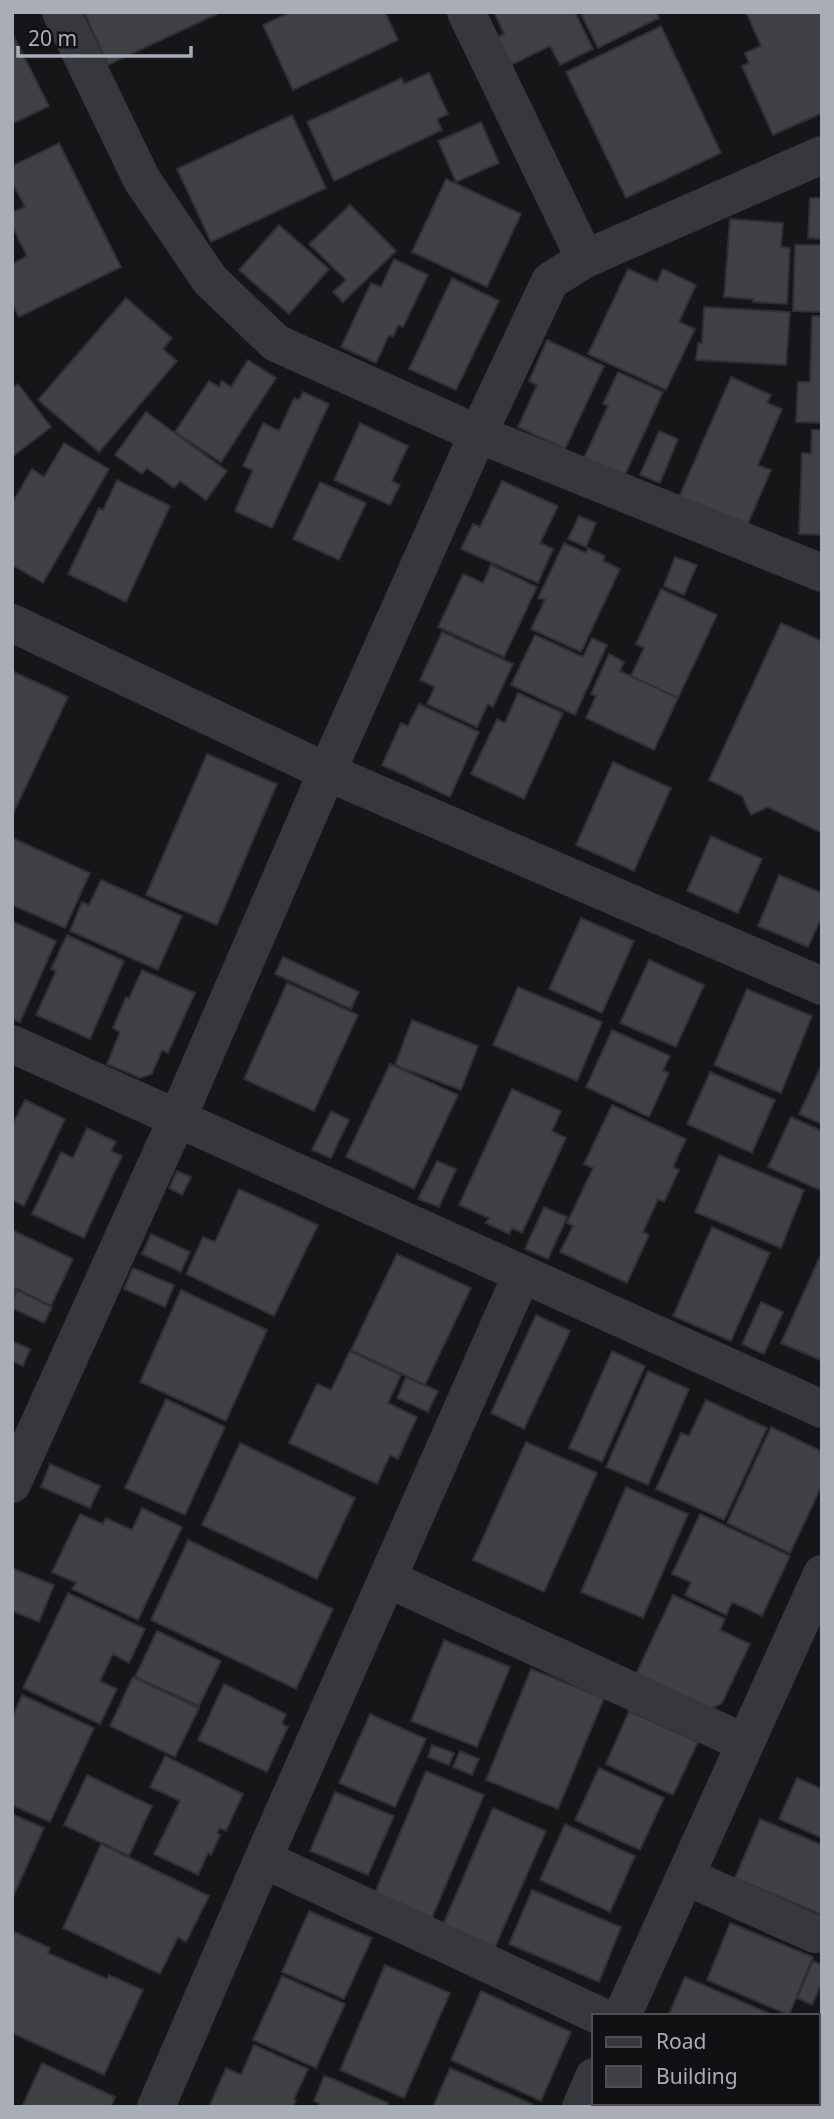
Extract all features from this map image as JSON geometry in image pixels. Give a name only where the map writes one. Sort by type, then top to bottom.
[{"type":"street","points":[[61,12],[142,180],[210,280],[276,343],[478,434],[822,573]]},
{"type":"street","points":[[466,12],[585,259]]},
{"type":"street","points":[[12,1484],[177,1119],[327,772],[478,434],[550,281],[585,259],[822,155]]},
{"type":"street","points":[[12,623],[327,772],[822,986]]},
{"type":"street","points":[[12,1044],[822,1409]]},
{"type":"street","points":[[156,2107],[522,1274]]},
{"type":"street","points":[[623,2014],[822,1574]]},
{"type":"street","points":[[388,1578],[745,1743]]},
{"type":"street","points":[[264,1859],[596,2014]]},
{"type":"street","points":[[685,1876],[815,1934]]},
{"type":"street","points":[[581,2107],[592,2082]]},
{"type":"building","points":[[84,12],[221,12],[108,65]]},
{"type":"building","points":[[291,12],[385,12],[398,40],[293,90],[263,25]]},
{"type":"building","points":[[494,12],[575,12],[593,49],[560,65],[550,46],[511,65],[497,37],[504,34]]},
{"type":"building","points":[[580,12],[656,12],[659,18],[598,48]]},
{"type":"building","points":[[746,12],[822,12],[822,113],[773,135],[742,66],[749,63],[745,53],[761,46]]},
{"type":"building","points":[[661,26],[721,153],[626,198],[566,72]]},
{"type":"building","points":[[12,33],[49,106],[12,124]]},
{"type":"building","points":[[429,73],[448,114],[437,119],[442,130],[334,181],[307,122],[402,78],[404,84]]},
{"type":"building","points":[[292,115],[326,188],[211,242],[177,169]]},
{"type":"building","points":[[481,122],[499,163],[456,182],[438,141]]},
{"type":"building","points":[[59,143],[121,267],[19,317],[12,304],[12,264],[27,256],[12,226],[12,212],[25,207],[12,182],[12,166]]},
{"type":"building","points":[[446,179],[521,214],[487,287],[412,252]]},
{"type":"building","points":[[810,198],[822,198],[822,239],[808,238]]},
{"type":"building","points":[[350,205],[396,251],[343,302],[333,292],[346,280],[309,244]]},
{"type":"building","points":[[730,219],[783,223],[781,247],[790,248],[787,304],[724,297]]},
{"type":"building","points":[[279,225],[329,269],[289,314],[239,270]]},
{"type":"building","points":[[795,245],[822,245],[822,312],[793,311]]},
{"type":"building","points":[[394,259],[428,275],[403,327],[398,325],[393,337],[389,335],[376,363],[341,347],[371,283],[381,287]]},
{"type":"building","points":[[628,269],[657,282],[663,269],[696,285],[679,322],[695,329],[666,390],[588,354]]},
{"type":"building","points":[[452,278],[499,301],[456,390],[409,369]]},
{"type":"building","points":[[126,298],[172,338],[163,349],[177,361],[99,452],[38,400]]},
{"type":"building","points":[[704,307],[790,312],[786,365],[696,360],[698,343],[702,343]]},
{"type":"building","points":[[812,316],[822,316],[822,423],[796,422],[798,382],[810,382]]},
{"type":"building","points":[[547,340],[604,366],[565,449],[518,427],[537,385],[529,381]]},
{"type":"building","points":[[248,360],[276,378],[221,462],[175,432],[209,381],[219,387],[222,381],[231,387]]},
{"type":"building","points":[[618,372],[663,392],[624,477],[584,458],[608,406],[603,404]]},
{"type":"building","points":[[731,377],[771,395],[767,403],[782,409],[758,465],[771,470],[747,526],[679,497]]},
{"type":"building","points":[[18,384],[51,427],[12,457],[12,388]]},
{"type":"building","points":[[303,392],[329,404],[272,528],[235,511],[253,470],[243,466],[263,423],[279,431],[294,398],[299,400]]},
{"type":"building","points":[[146,412],[227,471],[206,500],[180,481],[174,488],[147,468],[142,474],[115,455]]},
{"type":"building","points":[[360,423],[408,446],[392,481],[400,485],[390,505],[334,480]]},
{"type":"building","points":[[812,430],[822,430],[822,535],[799,534],[802,453],[811,454]]},
{"type":"building","points":[[659,431],[678,439],[660,483],[640,475]]},
{"type":"building","points":[[64,443],[109,469],[43,583],[12,565],[12,503],[32,469],[44,477]]},
{"type":"building","points":[[117,480],[170,506],[126,602],[68,574],[99,508],[103,510]]},
{"type":"building","points":[[502,481],[558,506],[540,543],[553,549],[538,583],[461,549],[473,524],[480,527]]},
{"type":"building","points":[[320,482],[366,503],[339,560],[293,539]]},
{"type":"building","points":[[579,516],[596,523],[586,547],[568,539]]},
{"type":"building","points":[[564,543],[586,553],[588,548],[605,556],[603,561],[620,569],[581,652],[531,629],[545,600],[538,598]]},
{"type":"building","points":[[675,557],[697,565],[684,595],[664,586]]},
{"type":"building","points":[[491,565],[537,587],[504,657],[438,627],[463,574],[483,583]]},
{"type":"building","points":[[661,589],[717,615],[678,698],[631,676],[644,648],[636,644]]},
{"type":"building","points":[[781,623],[822,641],[822,833],[768,807],[751,815],[742,796],[709,780]]},
{"type":"building","points":[[442,632],[513,664],[493,707],[488,704],[477,727],[427,704],[435,687],[420,680]]},
{"type":"building","points":[[535,635],[583,657],[592,638],[607,645],[575,715],[511,685]]},
{"type":"building","points":[[609,654],[624,662],[620,671],[678,698],[654,750],[586,718],[596,696],[591,694]]},
{"type":"building","points":[[12,671],[68,697],[12,816]]},
{"type":"building","points":[[518,693],[563,713],[524,799],[471,774],[497,719],[505,723]]},
{"type":"building","points":[[419,704],[479,732],[450,797],[382,765],[401,723],[408,726]]},
{"type":"building","points":[[207,754],[277,784],[217,925],[146,895]]},
{"type":"building","points":[[613,762],[671,788],[634,871],[576,845]]},
{"type":"building","points":[[711,836],[762,859],[738,913],[687,891]]},
{"type":"building","points":[[12,838],[90,873],[65,928],[12,905]]},
{"type":"building","points":[[779,875],[822,893],[822,916],[808,947],[758,926]]},
{"type":"building","points":[[101,880],[182,916],[158,970],[70,931],[82,902],[89,905]]},
{"type":"building","points":[[581,918],[634,941],[602,1013],[549,989]]},
{"type":"building","points":[[12,921],[56,941],[20,1022],[12,1019]]},
{"type":"building","points":[[67,935],[124,961],[90,1039],[36,1015],[56,971],[51,969]]},
{"type":"building","points":[[283,957],[359,992],[351,1009],[275,974]]},
{"type":"building","points":[[649,960],[704,985],[676,1047],[620,1023]]},
{"type":"building","points":[[142,970],[195,993],[168,1053],[162,1050],[152,1074],[140,1078],[107,1064],[120,1032],[113,1028],[126,997],[129,999]]},
{"type":"building","points":[[287,983],[358,1015],[314,1111],[244,1079]]},
{"type":"building","points":[[518,987],[602,1022],[577,1081],[493,1045]]},
{"type":"building","points":[[747,989],[812,1016],[781,1093],[714,1065]]},
{"type":"building","points":[[412,1020],[478,1046],[461,1090],[395,1065]]},
{"type":"building","points":[[612,1030],[670,1056],[663,1070],[669,1073],[649,1117],[586,1087]]},
{"type":"building","points":[[390,1064],[458,1095],[414,1189],[346,1157]]},
{"type":"building","points":[[822,1064],[822,1124],[799,1114]]},
{"type":"building","points":[[710,1072],[775,1100],[752,1153],[687,1124]]},
{"type":"building","points":[[512,1089],[561,1111],[552,1131],[566,1138],[522,1233],[512,1228],[509,1234],[486,1223],[489,1218],[459,1205]]},
{"type":"building","points":[[25,1100],[65,1119],[24,1206],[12,1200],[12,1125]]},
{"type":"building","points":[[612,1105],[686,1139],[673,1167],[679,1170],[664,1202],[658,1199],[643,1232],[649,1235],[627,1283],[560,1252],[573,1226],[567,1223],[593,1168],[584,1164]]},
{"type":"building","points":[[331,1111],[349,1120],[331,1158],[312,1150]]},
{"type":"building","points":[[791,1117],[822,1131],[822,1191],[768,1167]]},
{"type":"building","points":[[87,1128],[116,1142],[111,1151],[122,1156],[84,1238],[32,1214],[61,1152],[73,1158]]},
{"type":"building","points":[[719,1155],[804,1190],[781,1248],[695,1212]]},
{"type":"building","points":[[437,1161],[456,1169],[439,1207],[418,1199]]},
{"type":"building","points":[[177,1171],[191,1177],[182,1195],[169,1188]]},
{"type":"building","points":[[239,1189],[318,1225],[274,1316],[186,1274],[203,1237],[215,1242]]},
{"type":"building","points":[[544,1207],[567,1217],[548,1259],[525,1249]]},
{"type":"building","points":[[712,1227],[770,1253],[731,1341],[673,1316]]},
{"type":"building","points":[[12,1230],[73,1259],[51,1306],[16,1288],[12,1296]]},
{"type":"building","points":[[151,1234],[190,1252],[181,1272],[142,1254]]},
{"type":"building","points":[[822,1252],[822,1361],[781,1343]]},
{"type":"building","points":[[397,1254],[471,1288],[425,1385],[351,1350]]},
{"type":"building","points":[[133,1268],[174,1285],[165,1307],[124,1289]]},
{"type":"building","points":[[17,1290],[52,1307],[44,1323],[12,1308]]},
{"type":"building","points":[[181,1290],[267,1330],[226,1421],[140,1382]]},
{"type":"building","points":[[761,1302],[783,1312],[764,1354],[742,1344]]},
{"type":"building","points":[[536,1315],[570,1331],[524,1429],[491,1413]]},
{"type":"building","points":[[12,1341],[30,1349],[23,1366],[12,1361]]},
{"type":"building","points":[[350,1351],[401,1375],[388,1403],[417,1417],[398,1459],[390,1455],[377,1484],[289,1443],[317,1384],[331,1390]]},
{"type":"building","points":[[612,1351],[645,1366],[602,1462],[569,1448]]},
{"type":"building","points":[[648,1371],[689,1389],[648,1485],[606,1467]]},
{"type":"building","points":[[406,1377],[438,1391],[428,1412],[397,1398]]},
{"type":"building","points":[[166,1399],[225,1427],[185,1515],[125,1488]]},
{"type":"building","points":[[706,1400],[767,1428],[724,1520],[656,1489],[681,1433],[689,1436]]},
{"type":"building","points":[[771,1427],[819,1450],[822,1457],[822,1485],[790,1553],[727,1523]]},
{"type":"building","points":[[526,1442],[597,1473],[544,1592],[473,1560]]},
{"type":"building","points":[[240,1443],[355,1498],[317,1579],[202,1525]]},
{"type":"building","points":[[50,1464],[100,1486],[90,1508],[41,1487]]},
{"type":"building","points":[[626,1487],[688,1514],[643,1618],[581,1592]]},
{"type":"building","points":[[142,1508],[182,1527],[138,1620],[72,1589],[76,1583],[52,1572],[80,1514],[103,1524],[106,1518],[132,1530]]},
{"type":"building","points":[[700,1514],[790,1556],[762,1616],[732,1602],[726,1615],[685,1595],[691,1582],[672,1574]]},
{"type":"building","points":[[188,1540],[333,1609],[296,1689],[151,1620]]},
{"type":"building","points":[[12,1568],[54,1585],[39,1622],[12,1611]]},
{"type":"building","points":[[68,1593],[145,1629],[129,1663],[113,1654],[100,1681],[117,1689],[100,1724],[23,1688]]},
{"type":"building","points":[[673,1595],[725,1619],[720,1630],[750,1644],[722,1703],[711,1709],[636,1674]]},
{"type":"building","points":[[157,1631],[221,1661],[199,1706],[135,1677]]},
{"type":"building","points":[[444,1640],[510,1667],[477,1747],[411,1721]]},
{"type":"building","points":[[531,1669],[604,1698],[558,1809],[486,1780]]},
{"type":"building","points":[[133,1677],[199,1708],[175,1757],[110,1726]]},
{"type":"building","points":[[224,1684],[286,1714],[282,1724],[288,1727],[267,1772],[198,1740]]},
{"type":"building","points":[[22,1695],[94,1728],[50,1822],[12,1805],[12,1718]]},
{"type":"building","points":[[629,1711],[698,1742],[673,1795],[606,1764]]},
{"type":"building","points":[[370,1714],[426,1739],[395,1807],[339,1783]]},
{"type":"building","points":[[432,1745],[454,1753],[449,1765],[428,1757]]},
{"type":"building","points":[[460,1751],[479,1759],[472,1775],[453,1767]]},
{"type":"building","points":[[165,1756],[243,1794],[226,1831],[220,1828],[217,1833],[220,1835],[211,1855],[208,1853],[198,1875],[154,1854],[180,1801],[150,1787]]},
{"type":"building","points":[[599,1768],[664,1798],[640,1850],[575,1820]]},
{"type":"building","points":[[426,1771],[484,1795],[431,1920],[374,1895]]},
{"type":"building","points":[[87,1775],[152,1806],[129,1856],[64,1825]]},
{"type":"building","points":[[797,1778],[822,1789],[822,1838],[779,1819]]},
{"type":"building","points":[[335,1792],[394,1816],[368,1875],[310,1851]]},
{"type":"building","points":[[493,1808],[546,1831],[495,1947],[443,1925]]},
{"type":"building","points":[[12,1814],[44,1828],[12,1899]]},
{"type":"building","points":[[760,1819],[822,1845],[822,1915],[735,1878]]},
{"type":"building","points":[[565,1824],[635,1856],[610,1912],[540,1880]]},
{"type":"building","points":[[101,1844],[209,1896],[186,1942],[178,1937],[160,1974],[63,1928]]},
{"type":"building","points":[[532,1890],[621,1927],[599,1982],[509,1944]]},
{"type":"building","points":[[309,1911],[372,1938],[344,1999],[282,1972]]},
{"type":"building","points":[[730,1923],[813,1957],[789,2014],[707,1980]]},
{"type":"building","points":[[15,1932],[50,1948],[48,1953],[107,1979],[109,1975],[143,1990],[104,2075],[12,2033],[12,1938]]},
{"type":"building","points":[[813,1961],[822,1965],[822,1982],[812,2005],[797,1998]]},
{"type":"building","points":[[385,1965],[450,1993],[404,2098],[340,2070]]},
{"type":"building","points":[[282,1976],[345,2004],[316,2068],[253,2040]]},
{"type":"building","points":[[685,1977],[770,2014],[669,2014]]},
{"type":"building","points":[[481,1991],[571,2032],[541,2101],[451,2060]]},
{"type":"building","points":[[820,2038],[822,2107],[810,2105],[820,2105]]},
{"type":"building","points":[[254,2045],[308,2069],[293,2107],[209,2107],[226,2068],[241,2075]]},
{"type":"building","points":[[42,2063],[115,2097],[111,2107],[22,2107]]},
{"type":"building","points":[[450,2068],[532,2104],[531,2107],[433,2107]]},
{"type":"building","points":[[324,2076],[388,2103],[387,2107],[318,2107],[319,2103],[314,2101]]},
{"type":"building","points":[[646,2105],[737,2106],[645,2107]]}]
